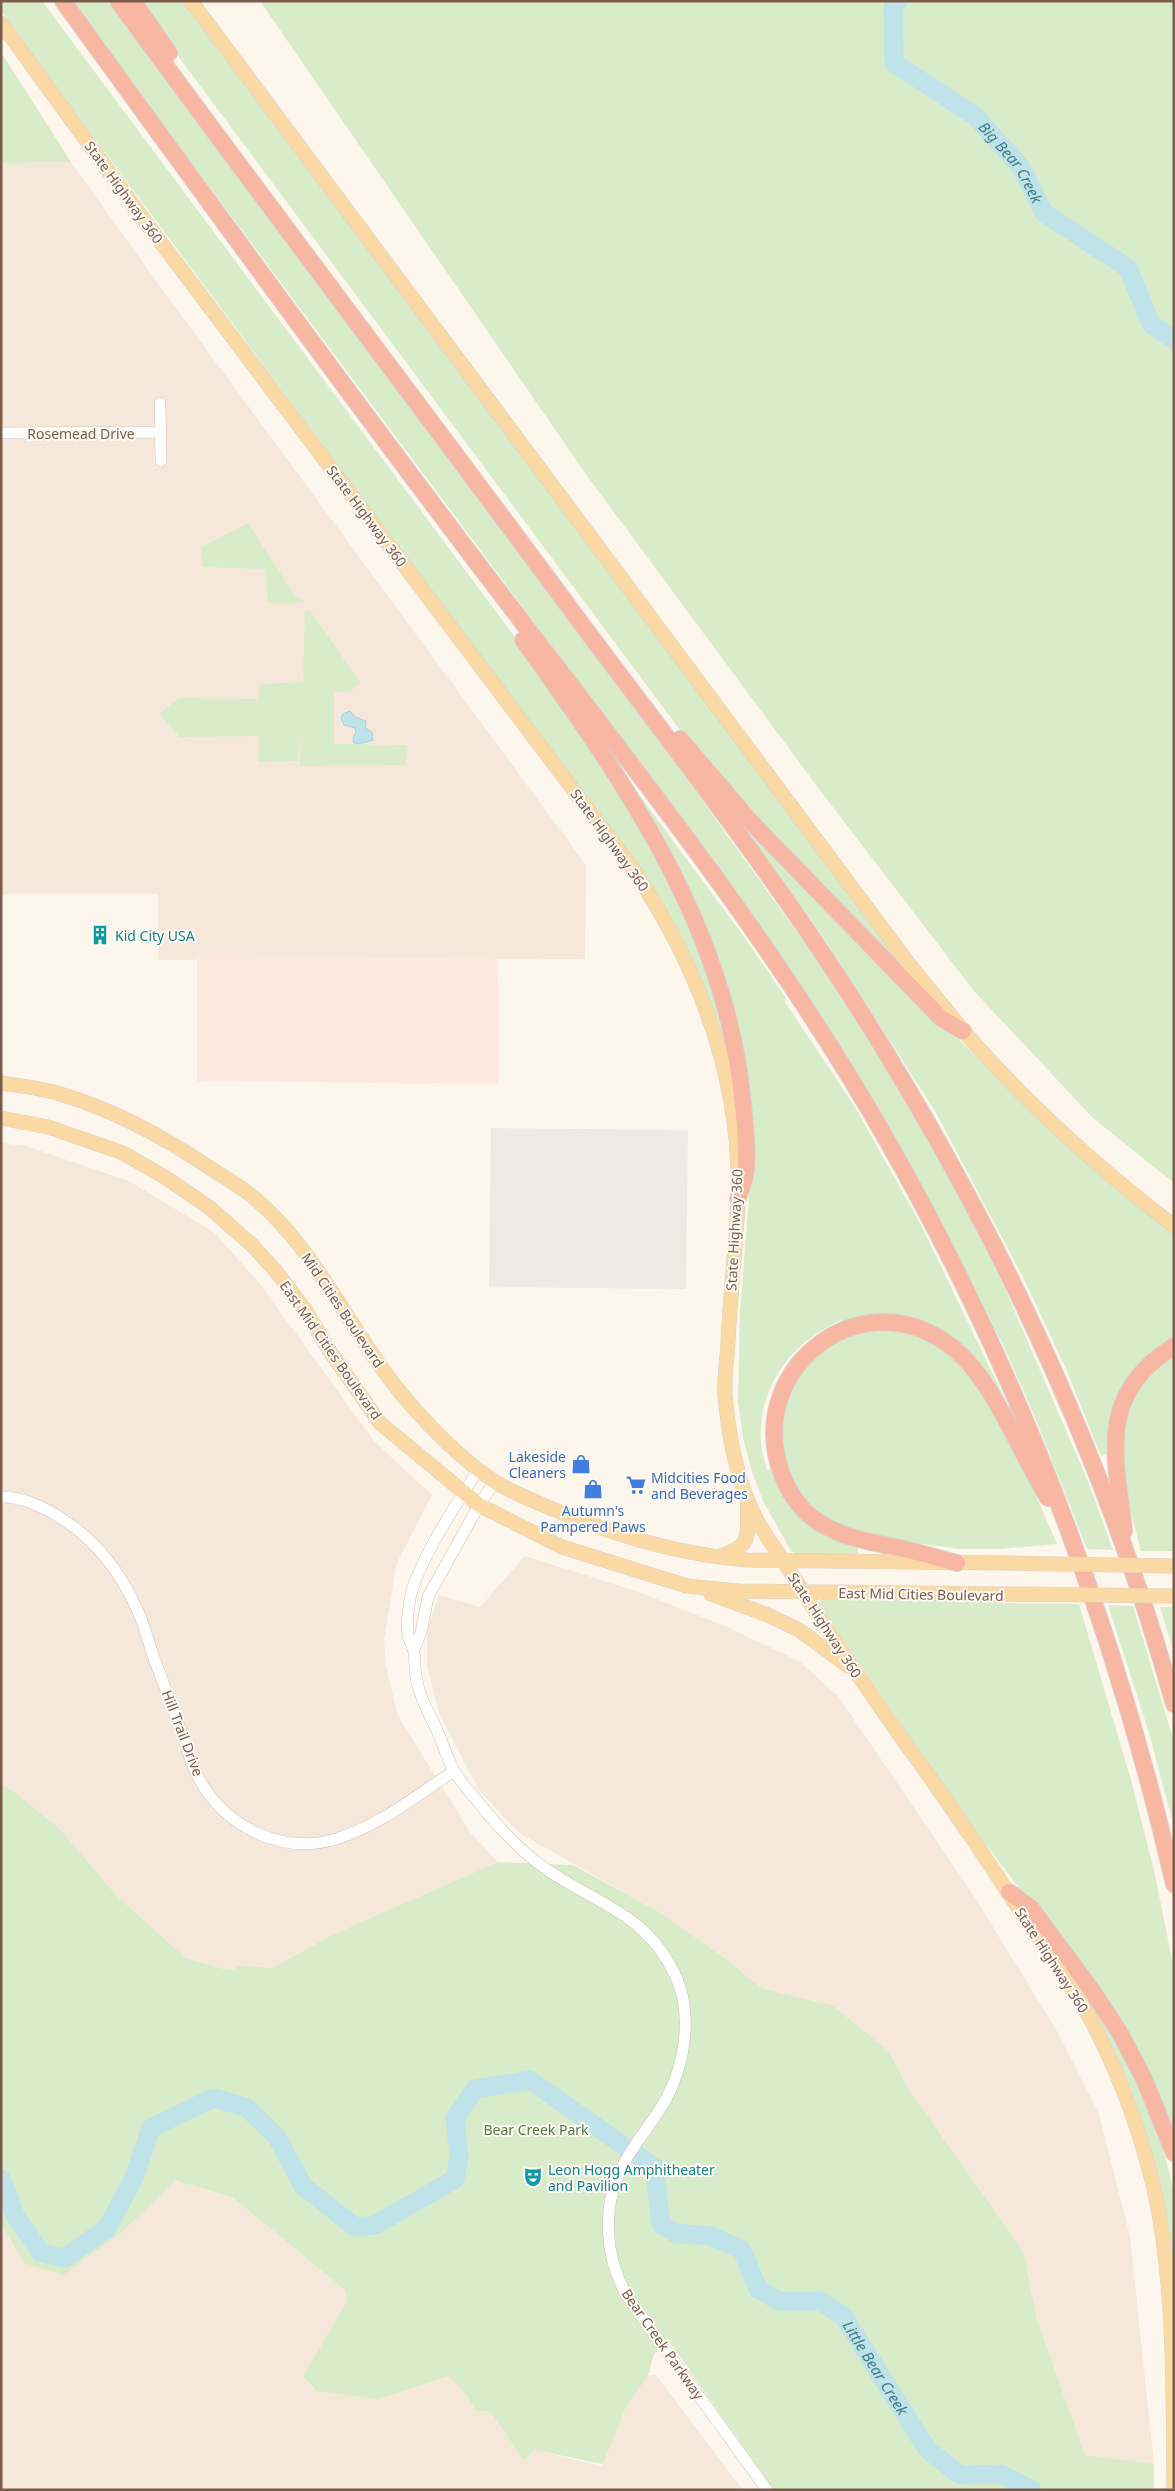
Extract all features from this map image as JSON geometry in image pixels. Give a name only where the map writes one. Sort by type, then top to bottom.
[{"type":"highway","points":[[50,1],[147,132],[162,138]]},
{"type":"highway","points":[[63,1],[423,492],[727,894],[850,1077],[922,1203],[979,1316],[1021,1410],[1074,1541],[1120,1680],[1160,1822],[1174,1884]]},
{"type":"highway","points":[[118,1],[240,168],[503,518],[778,890],[856,1004],[940,1145],[1007,1270],[1091,1461],[1128,1556],[1174,1704]]},
{"type":"highway","points":[[132,1],[236,146],[240,168]]},
{"type":"highway","points":[[423,492],[431,514],[568,703],[625,791],[682,890],[724,999],[738,1062],[743,1105],[746,1171],[738,1200]]},
{"type":"highway","points":[[503,518],[525,536],[692,754],[750,821],[941,1018],[963,1031]]},
{"type":"highway","points":[[957,1563],[839,1534],[818,1522],[800,1506],[787,1487],[778,1464],[775,1446],[775,1410],[784,1385],[798,1363],[816,1346],[837,1333],[859,1326],[882,1323],[905,1325],[927,1332],[948,1344],[966,1361],[981,1380],[1005,1418],[1035,1478],[1074,1541]]},
{"type":"highway","points":[[1128,1556],[1115,1450],[1116,1424],[1123,1400],[1137,1376],[1155,1358],[1174,1346]]},
{"type":"highway","points":[[1008,1892],[1031,1908],[1091,1988],[1115,2026],[1144,2079],[1174,2153]]},
{"type":"main road","points":[[191,1],[909,964],[963,1031],[1021,1092],[1079,1148],[1174,1226]]},
{"type":"main road","name":"State Highway 360","points":[[1,23],[7,34],[147,224],[633,869],[652,897],[684,956],[701,992],[712,1025],[722,1061],[735,1135],[738,1200],[725,1392],[736,1458],[748,1502],[803,1593],[1008,1892],[1092,2024],[1116,2073],[1132,2115],[1156,2197],[1169,2290],[1174,2490]]},
{"type":"main road","name":"Mid Cities Boulevard","points":[[1,1082],[60,1094],[134,1123],[203,1163],[252,1195],[295,1238],[320,1271],[377,1361],[402,1395],[479,1469],[495,1481],[535,1502],[602,1529],[714,1558]]},
{"type":"main road","name":"East Mid Cities Boulevard","points":[[1,1118],[48,1127],[123,1153],[168,1179],[210,1208],[252,1245],[275,1270],[306,1311],[329,1350],[380,1423],[479,1505],[562,1547],[687,1586],[738,1591],[1174,1596]]},
{"type":"main road","points":[[714,1558],[740,1548],[746,1541],[748,1502]]},
{"type":"main road","points":[[714,1558],[783,1561],[1174,1566]]},
{"type":"main road","points":[[687,1586],[768,1615],[799,1630],[856,1672]]},
{"type":"street","points":[[160,403],[161,462]]},
{"type":"street","name":"Rosemead Drive","points":[[1,433],[160,432]]},
{"type":"street","name":"Bear Creek Parkway","points":[[479,1469],[463,1493],[424,1562],[412,1591],[408,1633],[414,1649],[416,1679],[454,1771],[489,1816],[521,1848],[548,1870],[627,1916],[640,1926],[668,1962],[682,1991],[686,2030],[677,2075],[664,2102],[624,2164],[610,2206],[608,2227],[611,2258],[617,2279],[766,2490]]},
{"type":"street","name":"Bear Creek Parkway","points":[[414,1649],[421,1632],[428,1597],[479,1505],[495,1481]]},
{"type":"street","name":"Hill Trail Drive","points":[[1,1497],[25,1501],[51,1511],[84,1534],[113,1566],[138,1611],[199,1779],[221,1808],[251,1830],[278,1842],[294,1845],[337,1839],[370,1825],[454,1771]]},
{"type":"shaded area","points":[[71,162],[167,296],[586,865],[585,959],[158,960],[158,894],[1,894],[1,163]]},
{"type":"shaded area","points":[[197,956],[498,959],[499,1084],[197,1081]]},
{"type":"shaded area","points":[[491,1128],[688,1130],[686,1289],[489,1287]]},
{"type":"shaded area","points":[[1,1143],[26,1146],[129,1181],[215,1233],[260,1284],[374,1441],[432,1495],[396,1565],[384,1641],[386,1667],[398,1716],[470,1832],[498,1862],[334,1934],[272,1968],[237,1965],[234,1970],[224,1969],[186,1958],[117,1896],[59,1828],[17,1794],[1,1784]]},
{"type":"shaded area","points":[[525,1556],[639,1592],[725,1626],[799,1661],[838,1696],[976,1899],[1058,2033],[1099,2114],[1130,2236],[1154,2464],[1085,2455],[1037,2319],[1023,2251],[908,2088],[889,2051],[832,2005],[763,1989],[723,1957],[661,1913],[519,1833],[479,1790],[439,1713],[427,1665],[427,1630],[439,1595],[480,1607]]},
{"type":"shaded area","points":[[175,2181],[232,2197],[345,2290],[347,2301],[303,2376],[378,2399],[449,2375],[467,2396],[476,2411],[490,2411],[524,2461],[534,2450],[602,2466],[626,2407],[648,2376],[655,2374],[743,2490],[1,2490],[1,2224],[24,2263],[122,2232]]},
{"type":"green space","points":[[1,1],[42,1],[529,656],[637,821],[696,936],[730,1052],[725,1052],[704,986],[692,958],[656,893],[52,81],[1,10]]},
{"type":"green space","points":[[71,1],[107,1],[681,771],[819,963],[916,1117],[990,1254],[1089,1484],[1113,1550],[1087,1549],[1035,1417],[1004,1347],[953,1246],[896,1140],[560,657]]},
{"type":"green space","points":[[137,1],[184,1],[904,967],[901,968],[744,806],[677,726]]},
{"type":"green space","points":[[260,1],[1174,1],[1174,1183],[1093,1118],[974,991],[819,789],[585,473]]},
{"type":"green space","points":[[1,52],[71,162],[1,163]]},
{"type":"green space","points":[[248,523],[295,596],[305,602],[268,603],[266,569],[203,567],[201,547]]},
{"type":"green space","points":[[305,611],[310,611],[361,683],[350,691],[334,692],[334,744],[408,745],[405,765],[300,766],[301,736],[298,761],[258,762],[259,736],[180,737],[159,714],[179,698],[257,699],[260,684],[303,682]]},
{"type":"green space","points":[[634,788],[742,934],[786,998],[785,1002],[855,1107],[922,1227],[1012,1414],[940,1333],[847,1323],[841,1320],[807,1340],[781,1368],[765,1403],[761,1423],[763,1454],[767,1470],[772,1469],[778,1484],[858,1545],[858,1555],[795,1554],[791,1551],[763,1501],[752,1472],[743,1438],[738,1401],[740,1312],[750,1183],[732,1013],[629,790]]},
{"type":"green space","points":[[743,825],[1057,1137],[1097,1173],[1174,1234],[1174,1339],[1145,1360],[1124,1386],[1116,1401],[1111,1417],[1108,1434],[1108,1453],[1101,1456],[1067,1371],[1024,1279],[935,1111],[824,938]]},
{"type":"green space","points":[[870,1330],[906,1332],[926,1339],[948,1354],[968,1376],[987,1401],[1004,1430],[1057,1544],[998,1549],[960,1549],[885,1539],[858,1533],[823,1518],[803,1499],[788,1475],[781,1452],[784,1404],[807,1363],[846,1336]]},
{"type":"green space","points":[[1174,1353],[1174,1551],[1141,1551],[1124,1482],[1122,1439],[1125,1418],[1133,1397],[1150,1372]]},
{"type":"green space","points":[[821,1599],[1003,1600],[1004,1603],[1079,1604],[1131,1780],[1154,1870],[1174,1969],[1174,2139],[1076,1959],[962,1813],[830,1620],[819,1602]]},
{"type":"green space","points":[[1108,1605],[1133,1606],[1174,1742],[1174,1827],[1149,1733]]},
{"type":"green space","points":[[1160,1607],[1174,1607],[1174,1652]]},
{"type":"green space","name":"Bear Creek Park","points":[[1,1784],[17,1794],[59,1828],[117,1896],[186,1958],[224,1969],[234,1970],[236,1965],[272,1968],[334,1934],[498,1862],[573,1865],[661,1913],[723,1957],[763,1989],[832,2005],[889,2051],[908,2088],[1023,2251],[1037,2319],[1085,2455],[1154,2464],[1154,2490],[774,2490],[668,2340],[654,2354],[648,2376],[626,2407],[603,2464],[534,2450],[524,2461],[490,2411],[476,2411],[467,2396],[449,2376],[378,2399],[317,2391],[303,2376],[347,2301],[345,2290],[232,2197],[176,2181],[122,2232],[63,2275],[24,2263],[1,2224]]},
{"type":"green space","points":[[1085,1993],[1127,2063],[1139,2087],[1159,2138],[1173,2190],[1174,2281],[1159,2188],[1142,2120],[1129,2085],[1083,1994]]},
{"type":"water","points":[[350,711],[355,717],[366,721],[365,728],[372,732],[373,740],[358,744],[353,742],[356,732],[355,728],[344,725],[341,718],[343,714]]},
{"type":"waterway","name":"Big Bear Creek","points":[[898,1],[893,6],[894,63],[975,116],[1021,167],[1044,213],[1128,268],[1151,324],[1174,340]]},
{"type":"waterway","name":"Little Bear Creek","points":[[1,2179],[15,2215],[41,2253],[65,2258],[107,2228],[134,2178],[151,2128],[213,2098],[246,2107],[277,2137],[303,2186],[355,2227],[375,2225],[455,2179],[459,2158],[455,2118],[475,2089],[530,2080],[654,2167],[661,2224],[675,2233],[711,2236],[742,2250],[758,2289],[779,2301],[820,2301],[844,2317],[927,2449],[960,2475],[1001,2474],[1032,2490]]},
{"type":"place","name":"Kid City USA","points":[[100,935]]},
{"type":"place","name":"Lakeside Cleaners","points":[[581,1464]]},
{"type":"place","name":"Midcities Food and Beverages","points":[[636,1485]]},
{"type":"place","name":"Autumn's Pampered Paws","points":[[593,1489]]},
{"type":"place","name":"Leon Hogg Amphitheater and Pavilion","points":[[533,2177]]}]
